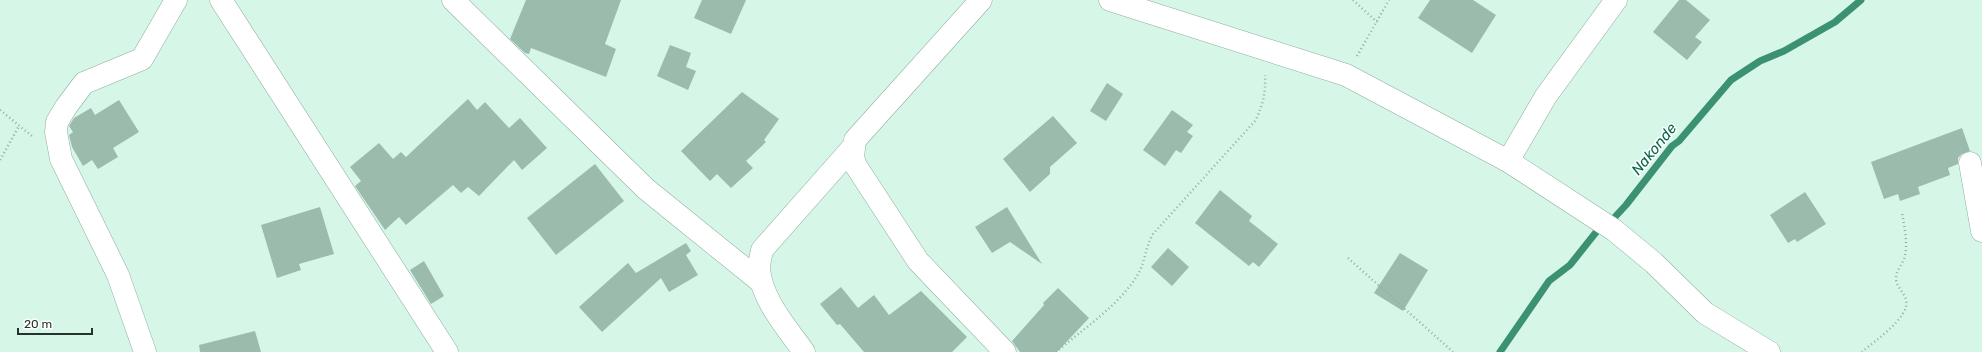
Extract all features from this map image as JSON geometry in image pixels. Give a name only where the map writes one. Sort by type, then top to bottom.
[{"type":"street","points":[[145,352],[118,275],[61,158],[56,132],[58,122],[66,107],[84,83],[142,59],[176,0]]},
{"type":"street","points":[[221,0],[447,352]]},
{"type":"street","points":[[453,0],[636,180],[761,282]]},
{"type":"street","points":[[981,0],[855,140],[853,157],[856,166],[918,261],[1005,352]]},
{"type":"street","points":[[1110,0],[1346,75],[1508,161],[1614,230],[1654,263],[1705,313],[1769,352]]},
{"type":"street","points":[[1508,161],[1546,96],[1616,0]]},
{"type":"street","points":[[804,352],[771,304],[761,282],[759,267],[762,250],[853,147]]},
{"type":"street","points":[[1970,163],[1982,231]]},
{"type":"path","points":[[1352,0],[1377,22]]},
{"type":"path","points":[[1346,75],[1389,0]]},
{"type":"path","points":[[1056,352],[1130,287],[1139,273],[1147,243],[1153,234],[1255,121],[1261,111],[1266,91],[1265,49]]},
{"type":"path","points":[[0,110],[18,126],[61,158]]},
{"type":"path","points":[[0,160],[18,126]]},
{"type":"path","points":[[1862,352],[1901,318],[1906,307],[1906,300],[1896,283],[1896,278],[1904,260],[1906,248],[1902,212]]},
{"type":"path","points":[[1348,258],[1453,352]]},
{"type":"building","points":[[526,0],[621,0],[605,44],[616,49],[606,77],[531,48],[529,54],[525,53],[510,39]]},
{"type":"building","points":[[702,0],[746,0],[731,34],[694,18]]},
{"type":"building","points":[[1430,0],[1473,0],[1496,15],[1472,53],[1418,18]]},
{"type":"building","points":[[1679,0],[1686,0],[1710,20],[1695,37],[1702,42],[1687,60],[1653,32]]},
{"type":"building","points":[[670,45],[691,53],[686,67],[696,71],[688,90],[657,76]]},
{"type":"building","points":[[1107,83],[1123,94],[1106,121],[1090,111]]},
{"type":"building","points":[[742,92],[779,119],[764,140],[766,142],[746,161],[753,168],[731,188],[717,174],[710,181],[681,151]]},
{"type":"building","points":[[468,99],[477,110],[485,102],[509,128],[520,118],[547,148],[522,170],[514,160],[479,196],[468,187],[461,193],[453,185],[406,225],[399,217],[385,230],[355,186],[361,181],[350,167],[379,143],[393,159],[401,152],[406,157]]},
{"type":"building","points":[[119,100],[139,132],[113,148],[118,157],[98,169],[92,160],[83,166],[72,147],[69,135],[73,132],[69,126],[74,118],[91,108],[95,115]]},
{"type":"building","points":[[1172,110],[1193,125],[1187,132],[1193,136],[1181,153],[1176,150],[1165,166],[1143,150]]},
{"type":"building","points":[[1053,116],[1077,143],[1050,167],[1050,174],[1030,192],[1003,159]]},
{"type":"building","points":[[1962,128],[1970,151],[1962,154],[1958,158],[1958,164],[1948,168],[1950,175],[1918,187],[1920,194],[1900,201],[1898,194],[1884,199],[1871,162]]},
{"type":"building","points":[[595,164],[624,201],[556,255],[527,218]]},
{"type":"building","points":[[1220,190],[1252,216],[1249,221],[1278,244],[1259,267],[1253,262],[1249,266],[1195,223]]},
{"type":"building","points":[[1805,192],[1826,224],[1797,242],[1795,239],[1788,243],[1770,215]]},
{"type":"building","points":[[320,207],[334,254],[299,264],[301,270],[277,278],[261,225]]},
{"type":"building","points":[[1007,207],[1042,264],[1010,242],[992,253],[975,227]]},
{"type":"building","points":[[686,243],[691,251],[686,255],[698,275],[669,292],[661,278],[602,332],[579,307],[628,263],[636,273]]},
{"type":"building","points":[[1168,248],[1189,267],[1172,286],[1151,267]]},
{"type":"building","points":[[1400,253],[1428,270],[1403,311],[1374,293]]},
{"type":"building","points":[[424,261],[444,296],[431,304],[410,270]]},
{"type":"building","points":[[841,287],[858,308],[874,295],[889,315],[921,291],[967,337],[952,352],[864,352],[840,324],[837,325],[820,304]]},
{"type":"building","points":[[1058,288],[1089,318],[1057,352],[1020,352],[1012,341],[1044,305],[1043,303]]},
{"type":"building","points":[[255,331],[261,352],[200,352],[199,345]]},
{"type":"waterway","name":"Nakonde","points":[[1500,352],[1549,281],[1570,265],[1601,226],[1614,218],[1626,205],[1672,146],[1679,141],[1731,80],[1760,61],[1784,51],[1835,22],[1861,0]]}]
